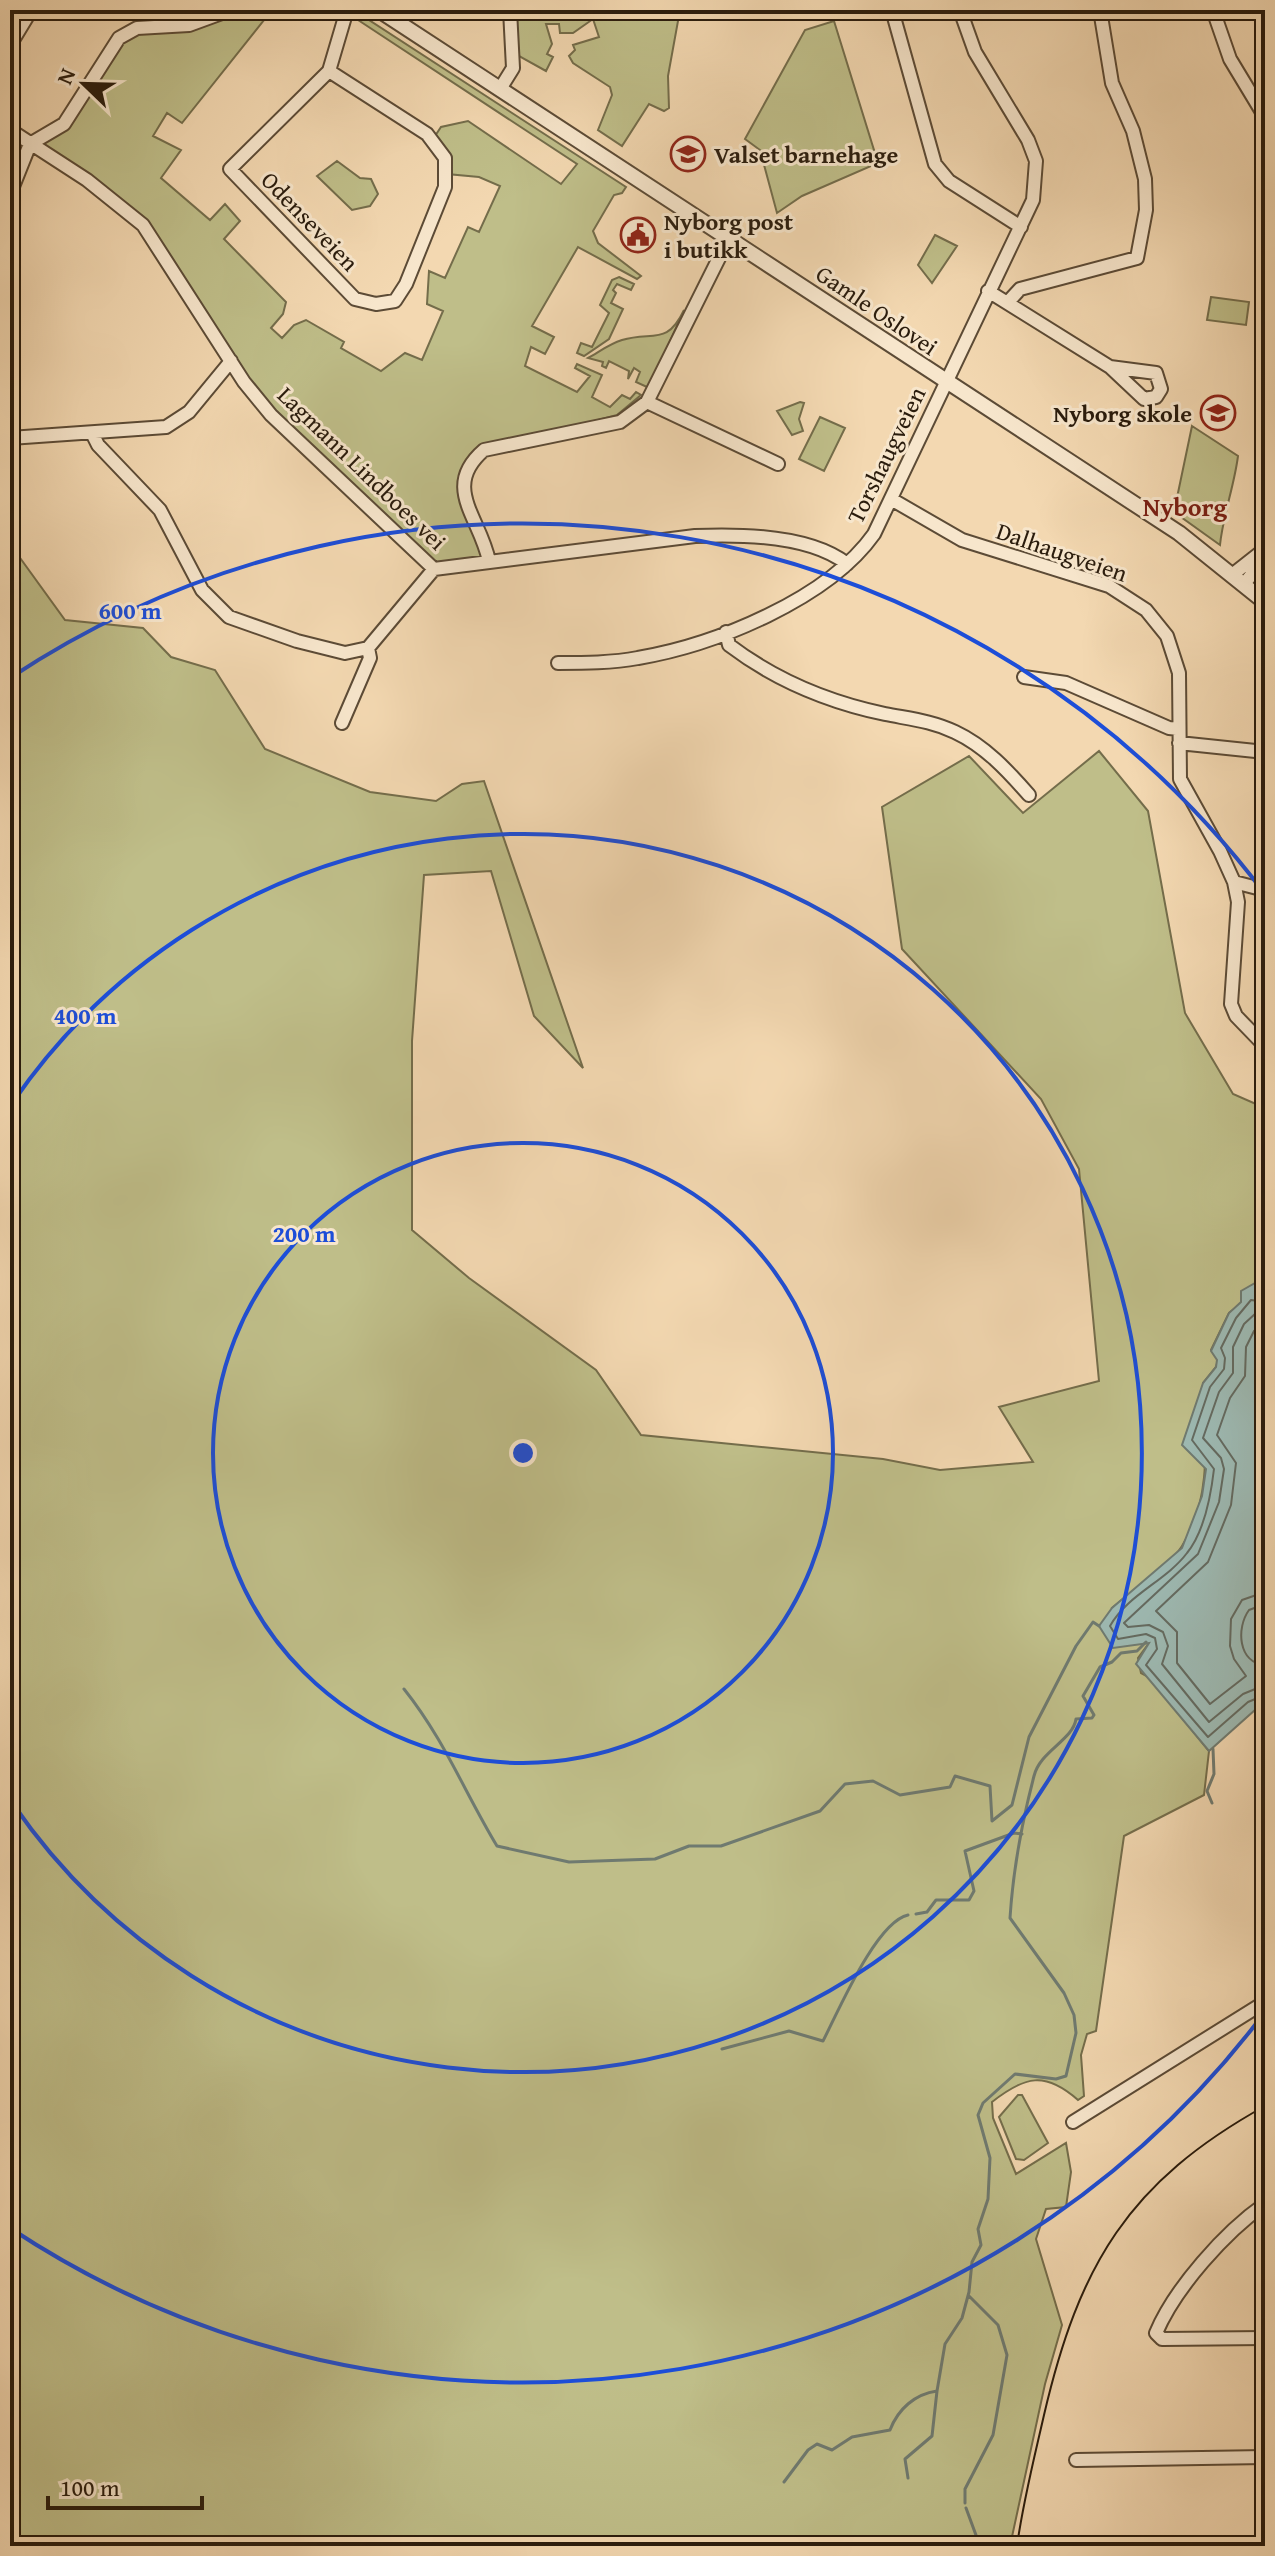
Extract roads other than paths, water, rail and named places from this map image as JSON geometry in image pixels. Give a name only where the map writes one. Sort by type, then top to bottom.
[{"type":"street","points":[[10,43],[30,10]]},
{"type":"street","points":[[10,194],[30,144],[64,124],[109,51],[130,30],[158,24],[189,25],[230,10]]},
{"type":"street","points":[[329,71],[347,10]]},
{"type":"street","name":"Gamle Oslovei","points":[[379,10],[1179,533],[1265,602]]},
{"type":"street","points":[[500,89],[513,68],[510,10]]},
{"type":"street","points":[[892,10],[935,164],[949,181],[1021,227]]},
{"type":"street","name":"Torshaugveien","points":[[558,663],[638,658],[726,632],[786,606],[847,564],[874,534],[1033,200],[1036,161],[1028,140],[975,52],[960,10]]},
{"type":"street","points":[[1008,302],[1020,289],[1137,258],[1146,210],[1145,179],[1133,131],[1112,83],[1100,10]]},
{"type":"street","points":[[1213,10],[1230,59],[1265,117]]},
{"type":"street","name":"Odenseveien","points":[[329,71],[427,134],[445,158],[445,187],[406,284],[395,301],[376,304],[355,299],[230,169],[329,71]]},
{"type":"street","name":"Lagmann Lindboes vei","points":[[10,130],[98,189],[148,231],[231,361],[271,415],[434,569],[735,534],[778,539],[835,554],[847,564]]},
{"type":"street","points":[[489,561],[485,542],[463,489],[462,478],[471,462],[484,450],[620,422],[647,402],[728,240]]},
{"type":"street","points":[[988,291],[1110,367]]},
{"type":"street","points":[[10,438],[148,431],[175,424],[231,361]]},
{"type":"street","points":[[647,402],[778,464]]},
{"type":"street","points":[[92,433],[98,445],[160,510],[202,590],[229,617],[297,641],[345,653],[368,648]]},
{"type":"street","name":"Dalhaugveien","points":[[891,499],[962,540],[1109,586],[1146,610],[1167,636],[1175,656],[1181,701],[1180,779],[1234,882],[1238,910],[1231,1004],[1236,1016],[1265,1046]]},
{"type":"street","points":[[1238,579],[1265,549]]},
{"type":"street","points":[[1238,579],[1265,558]]},
{"type":"street","points":[[342,723],[367,667],[368,648],[434,569]]},
{"type":"street","points":[[726,632],[729,645],[756,666],[810,693],[884,713],[919,718],[958,733],[1003,766],[1029,795]]},
{"type":"street","points":[[1024,677],[1066,683],[1179,736],[1265,752]]},
{"type":"street","points":[[1234,882],[1265,890]]},
{"type":"street","points":[[1073,2122],[1265,2002]]},
{"type":"street","points":[[1265,2204],[1242,2220],[1208,2254],[1158,2328],[1157,2338],[1265,2338]]},
{"type":"street","points":[[1076,2460],[1265,2457]]},
{"type":"water","points":[[1255,1283],[1257,1292],[1265,1295],[1265,1617],[1260,1634],[1265,1651],[1265,1701],[1209,1751],[1136,1664],[1149,1643],[1113,1648],[1099,1626],[1112,1608],[1182,1548],[1202,1496],[1206,1469],[1182,1445],[1203,1383],[1216,1367],[1217,1360],[1211,1351],[1229,1313],[1241,1302],[1241,1291]]},
{"type":"waterway","points":[[404,1689],[443,1747],[497,1846],[569,1862],[655,1859],[689,1846],[721,1846],[820,1811],[845,1784],[873,1781],[900,1795],[950,1787],[955,1776],[990,1786],[992,1821],[1012,1805],[1029,1737],[1076,1646],[1093,1622],[1099,1626]]},
{"type":"waterway","points":[[784,2482],[808,2450],[817,2444],[832,2450],[852,2437],[890,2430],[908,2404],[922,2395],[937,2391],[945,2344],[962,2318],[969,2292],[972,2262],[981,2245],[978,2229],[988,2199],[990,2158],[978,2115],[983,2103],[1015,2074],[1056,2079],[1066,2076],[1076,2033],[1074,2015],[1064,1993],[1010,1918],[1013,1882],[1034,1776],[1037,1767],[1069,1733],[1076,1719],[1092,1718],[1094,1715],[1083,1696],[1100,1667],[1112,1662],[1121,1653],[1137,1651],[1146,1642]]},
{"type":"waterway","points":[[1212,1803],[1207,1791],[1214,1774],[1213,1749]]},
{"type":"waterway","points":[[916,1914],[927,1912],[936,1900],[969,1900],[974,1891],[965,1851],[1014,1833],[1022,1834]]},
{"type":"waterway","points":[[722,2049],[789,2031],[823,2041],[871,1950],[896,1921],[908,1915]]},
{"type":"waterway","points":[[965,2503],[965,2489],[993,2435],[1007,2355],[998,2325],[969,2296]]},
{"type":"waterway","points":[[908,2478],[905,2459],[932,2436],[937,2391]]},
{"type":"waterway","points":[[966,2508],[980,2546]]},
{"type":"tram line","points":[[1017,2546],[1029,2480],[1058,2362],[1093,2271],[1116,2233],[1144,2198],[1178,2165],[1265,2106]]},
{"type":"place","name":"Valset barnehage","points":[[688,154]]},
{"type":"place","name":"Nyborg post i butikk","points":[[638,235]]},
{"type":"place","name":"Nyborg skole","points":[[1218,413]]},
{"type":"district","name":"Nyborg","points":[[1185,506]]}]
